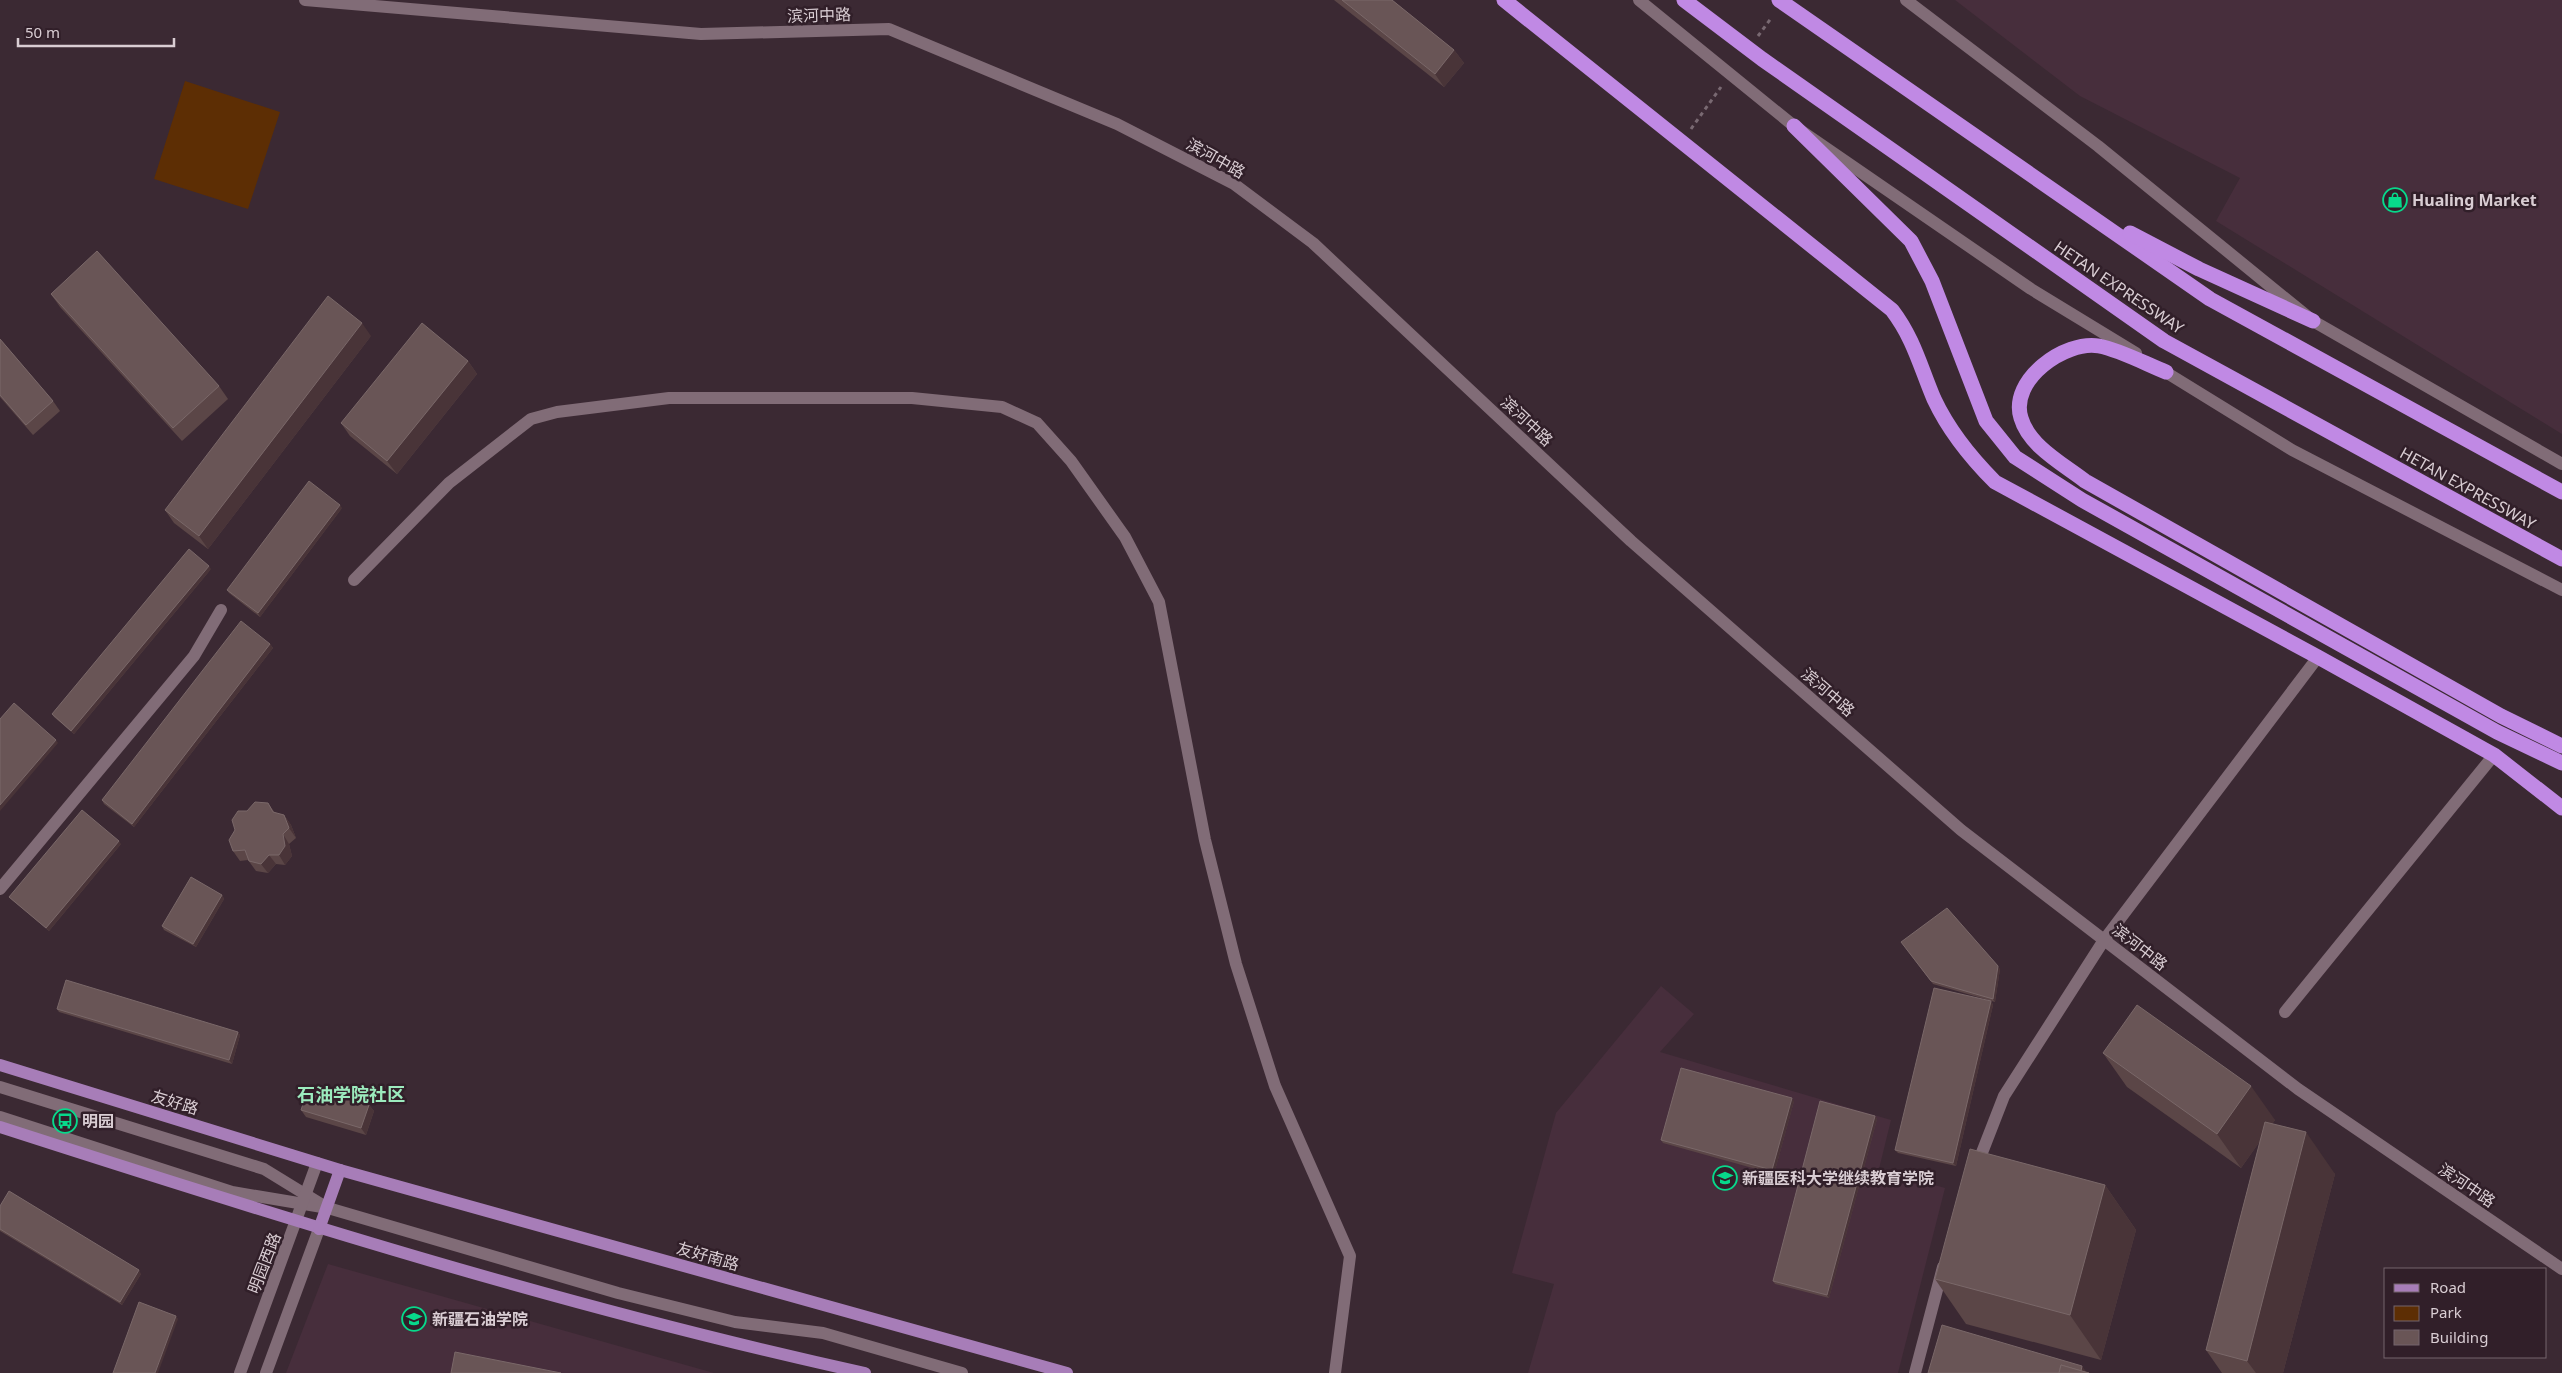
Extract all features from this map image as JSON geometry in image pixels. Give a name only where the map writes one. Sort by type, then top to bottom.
[{"type":"highway","points":[[1504,0],[1892,310],[1906,328],[1916,348],[1935,400],[1951,432],[1995,482],[2318,657],[2494,755],[2562,808]]},
{"type":"highway","name":"HETAN EXPRESSWAY","points":[[1684,0],[1762,59],[2164,341],[2562,559]]},
{"type":"highway","points":[[1779,0],[1808,22],[2068,199],[2199,269],[2313,321]]},
{"type":"highway","points":[[1925,100],[2210,299],[2562,492]]},
{"type":"highway","points":[[1794,126],[1911,241],[1932,281],[1986,421],[2015,457],[2082,500],[2497,732],[2562,764]]},
{"type":"highway","points":[[2166,372],[2098,346],[2068,348],[2038,368],[2022,392],[2020,417],[2034,442],[2085,481],[2493,711],[2562,746]]},
{"type":"main road","name":"友好路","points":[[0,1065],[340,1170]]},
{"type":"main road","points":[[0,1127],[319,1229],[734,1345],[864,1373]]},
{"type":"main road","points":[[319,1229],[340,1170]]},
{"type":"main road","name":"友好南路","points":[[340,1170],[1067,1373]]},
{"type":"street","name":"滨河中路","points":[[304,0],[701,34],[889,29],[1117,124],[1234,184],[1313,243],[1631,541],[1961,830],[2298,1089],[2562,1269]]},
{"type":"street","points":[[1640,0],[1794,126],[2031,289],[2292,450],[2562,590]]},
{"type":"street","points":[[1906,0],[2098,146],[2313,321],[2562,463]]},
{"type":"street","points":[[354,580],[449,483],[531,418],[557,412],[669,398],[912,398],[1002,407],[1037,423],[1071,462],[1125,537],[1159,602],[1205,840],[1236,964],[1275,1086],[1350,1256],[1335,1373]]},
{"type":"street","points":[[0,888],[194,656],[222,610]]},
{"type":"street","points":[[1970,1184],[2004,1096],[2104,940],[2318,657]]},
{"type":"street","points":[[2285,1012],[2494,755]]},
{"type":"street","points":[[0,1087],[264,1170],[304,1199]]},
{"type":"street","points":[[0,1117],[232,1192],[304,1199],[328,1208],[618,1293],[735,1322],[823,1333],[962,1373]]},
{"type":"street","name":"明园西路","points":[[240,1373],[297,1222],[317,1163]]},
{"type":"street","points":[[266,1373],[319,1229]]},
{"type":"street","points":[[1915,1373],[1946,1258]]},
{"type":"shaded area","name":"Hualing Market","points":[[1955,0],[2562,0],[2562,434],[2216,221],[2240,178],[2080,96]]},
{"type":"shaded area","name":"新疆医科大学继续教育学院","points":[[1661,986],[1694,1014],[1660,1052],[1891,1120],[1879,1169],[1945,1188],[1898,1373],[1528,1373],[1554,1284],[1512,1273],[1556,1113]]},
{"type":"shaded area","name":"新疆石油学院","points":[[328,1264],[714,1373],[286,1373]]},
{"type":"green space","points":[[185,81],[280,112],[248,209],[154,179]]},
{"type":"building","points":[[1342,0],[1392,0],[1454,50],[1435,74]]},
{"type":"building","points":[[97,251],[219,386],[173,428],[51,294]]},
{"type":"building","points":[[328,296],[362,323],[199,536],[165,510]]},
{"type":"building","points":[[422,323],[468,361],[387,461],[341,423]]},
{"type":"building","points":[[0,339],[53,401],[26,425],[0,395]]},
{"type":"building","points":[[309,481],[340,505],[258,613],[227,590]]},
{"type":"building","points":[[189,549],[209,566],[71,731],[52,714]]},
{"type":"building","points":[[241,621],[270,644],[132,824],[102,800]]},
{"type":"building","points":[[14,703],[56,740],[0,805],[0,719]]},
{"type":"building","points":[[255,802],[268,803],[273,812],[284,815],[289,828],[283,834],[285,846],[279,855],[269,855],[261,864],[249,861],[245,850],[233,851],[229,840],[235,830],[232,820],[238,811],[247,811]]},
{"type":"building","points":[[82,810],[119,841],[46,928],[9,897]]},
{"type":"building","points":[[191,877],[222,895],[193,944],[162,926]]},
{"type":"building","points":[[1947,908],[1998,966],[1993,999],[1931,981],[1901,942]]},
{"type":"building","points":[[66,980],[238,1032],[229,1060],[57,1009]]},
{"type":"building","points":[[1934,988],[1991,1001],[1953,1163],[1895,1150]]},
{"type":"building","points":[[2137,1005],[2251,1086],[2217,1134],[2103,1053]]},
{"type":"building","points":[[1681,1068],[1792,1098],[1772,1170],[1661,1140]]},
{"type":"building","points":[[309,1086],[369,1105],[361,1128],[301,1110]]},
{"type":"building","points":[[1820,1101],[1875,1116],[1827,1295],[1773,1281]]},
{"type":"building","points":[[2265,1122],[2306,1132],[2247,1361],[2206,1350]]},
{"type":"building","points":[[1970,1149],[2105,1185],[2070,1315],[1935,1279]]},
{"type":"building","points":[[9,1191],[139,1270],[120,1302],[0,1229],[0,1206]]},
{"type":"building","points":[[139,1302],[176,1316],[155,1373],[113,1373]]},
{"type":"building","points":[[1942,1325],[2082,1366],[2081,1371],[2061,1365],[2059,1373],[1928,1373]]},
{"type":"building","points":[[455,1352],[561,1373],[451,1373]]},
{"type":"building","points":[[2061,1365],[2089,1373],[2059,1373]]},
{"type":"place","name":"Hualing Market","points":[[2395,200]]},
{"type":"place","name":"明园","points":[[65,1121]]},
{"type":"place","name":"新疆医科大学继续教育学院","points":[[1725,1178]]},
{"type":"place","name":"新疆石油学院","points":[[414,1319]]},
{"type":"district","name":"石油学院社区","points":[[351,1095]]}]
